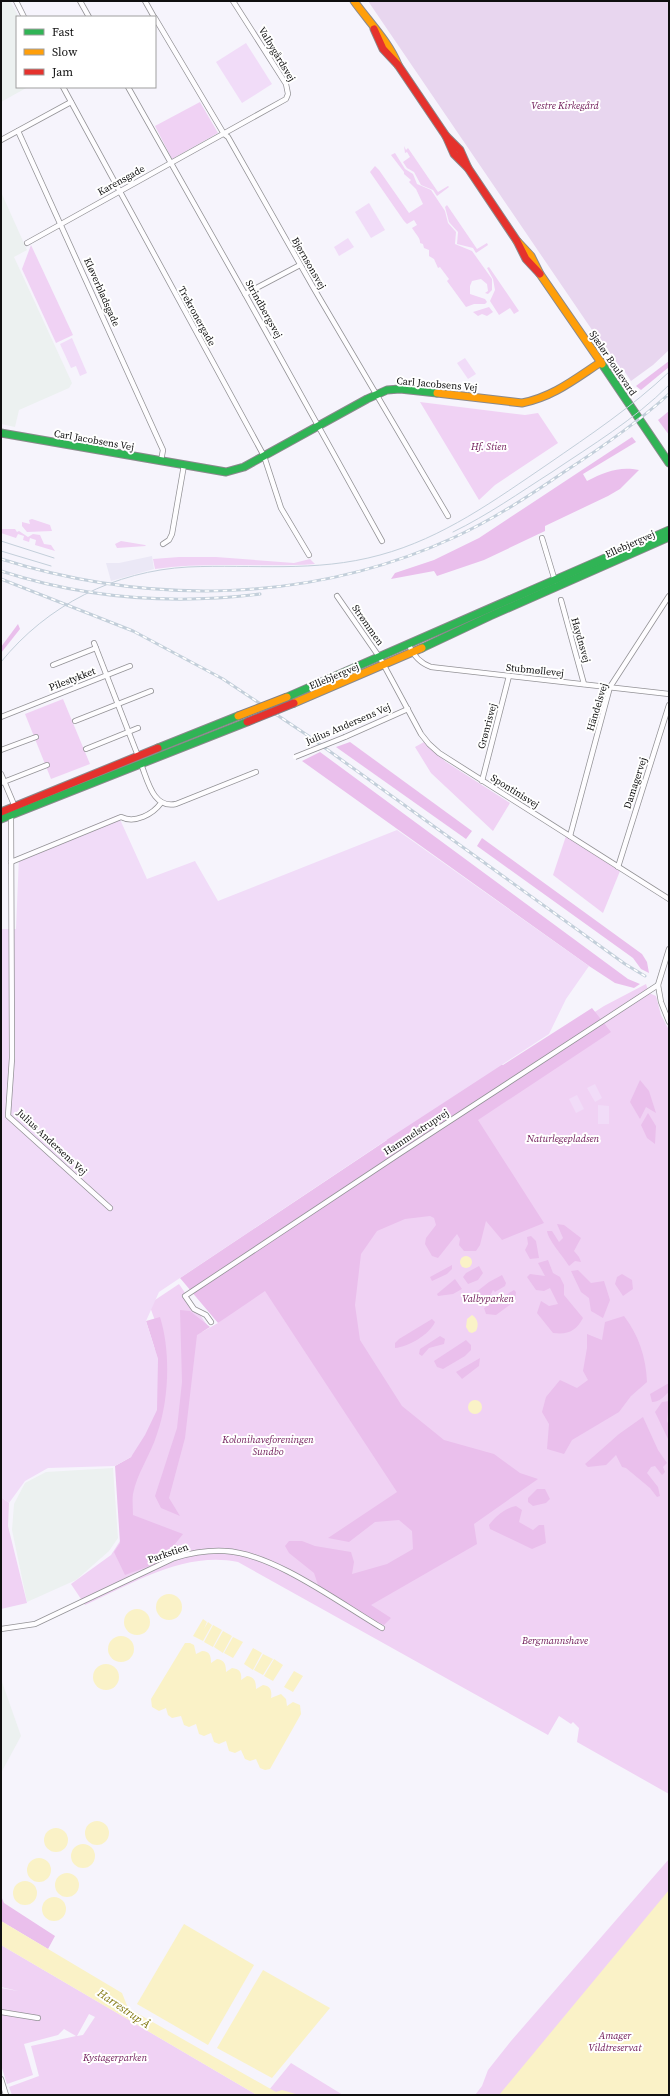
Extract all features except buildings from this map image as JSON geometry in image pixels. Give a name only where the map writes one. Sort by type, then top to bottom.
[{"type":"main road","name":"Sjælør Boulevard","points":[[354,1],[374,29],[385,53],[398,65],[446,136],[451,149],[459,160],[468,168],[518,240],[521,252],[531,266],[540,274],[669,463]]},
{"type":"main road","name":"Carl Jacobsens Vej","points":[[1,433],[230,472],[244,467],[377,394],[387,390],[404,389],[522,403],[537,401],[555,394],[601,362]]},
{"type":"main road","name":"Ellebjergvej","points":[[1,812],[380,658],[669,530]]},
{"type":"main road","name":"Ellebjergvej","points":[[1,819],[294,703],[412,653],[490,616],[669,537]]},
{"type":"main road","points":[[138,756],[142,764]]},
{"type":"street","points":[[16,1],[24,16]]},
{"type":"street","points":[[80,1],[88,16]]},
{"type":"street","name":"Bjørnsonsvej","points":[[145,1],[154,16]]},
{"type":"street","name":"Valbygårdsvej","points":[[224,134],[283,102],[288,94],[286,84],[233,1]]},
{"type":"street","name":"Bjørnsonsvej","points":[[156,20],[224,134],[228,137],[300,265],[448,516]]},
{"type":"street","name":"Trekronergade","points":[[64,88],[264,456],[281,508],[309,555]]},
{"type":"street","name":"Strindbergsvej","points":[[129,88],[246,294],[382,541]]},
{"type":"street","points":[[1,140],[71,102]]},
{"type":"street","name":"Kløverbladsgade","points":[[18,131],[163,450],[161,461]]},
{"type":"street","name":"Karensgade","points":[[27,243],[224,134]]},
{"type":"street","points":[[246,294],[300,265]]},
{"type":"street","points":[[163,544],[169,540],[172,534],[184,465]]},
{"type":"street","points":[[542,538],[555,581]]},
{"type":"street","name":"Strømmen","points":[[337,596],[384,665]]},
{"type":"street","name":"Händelsvej","points":[[570,836],[610,687],[669,596]]},
{"type":"street","name":"Haydnsvej","points":[[560,600],[584,684]]},
{"type":"street","name":"Stubmøllevej","points":[[409,645],[412,653],[425,665],[431,667],[669,694]]},
{"type":"street","name":"Pilestykket","points":[[53,665],[95,646],[138,756]]},
{"type":"street","name":"Spontinisvej","points":[[384,665],[429,744],[482,781],[669,899]]},
{"type":"street","name":"Pilestykket","points":[[1,717],[130,666]]},
{"type":"street","name":"Grønrisvej","points":[[482,781],[509,676]]},
{"type":"street","points":[[75,721],[151,691]]},
{"type":"street","name":"Damagervej","points":[[618,867],[669,705]]},
{"type":"street","name":"Julius Andersens Vej","points":[[295,757],[408,709]]},
{"type":"street","points":[[86,749],[138,728]]},
{"type":"street","points":[[1,750],[36,736]]},
{"type":"street","points":[[142,764],[154,794],[161,803],[166,805],[176,804],[256,772]]},
{"type":"street","points":[[2,782],[47,765]]},
{"type":"street","points":[[1,774],[2,782],[15,807]]},
{"type":"street","points":[[11,862],[121,818],[125,820],[145,817],[156,810],[161,803]]},
{"type":"street","name":"Julius Andersens Vej","points":[[11,815],[12,1058],[8,1116],[110,1208]]},
{"type":"street","points":[[669,949],[658,985],[661,1002],[669,1022]]},
{"type":"street","name":"Hammelstrupvej","points":[[211,1322],[206,1315],[194,1309],[185,1296],[405,1149],[658,985]]},
{"type":"street","name":"Parkstien","points":[[1,1629],[35,1624],[174,1558],[196,1553],[226,1551],[242,1553],[308,1581],[382,1628]]},
{"type":"street","points":[[1,2012],[38,2018]]},
{"type":"street","points":[[1,2078],[6,2095]]},
{"type":"shaded area","points":[[1,1],[10,1],[18,16],[16,16],[16,88],[26,88],[1,102]]},
{"type":"shaded area","points":[[246,43],[272,84],[242,103],[216,62]]},
{"type":"shaded area","points":[[1,192],[27,250],[14,257],[72,383],[69,388],[19,410],[15,427],[1,424]]},
{"type":"shaded area","points":[[369,203],[385,230],[371,238],[355,212]]},
{"type":"shaded area","points":[[348,238],[354,247],[339,256],[334,247]]},
{"type":"shaded area","points":[[72,338],[87,373],[80,376],[76,366],[71,368],[60,344]]},
{"type":"shaded area","points":[[465,358],[476,374],[468,379],[457,363]]},
{"type":"shaded area","points":[[669,361],[669,367],[641,390],[636,386]]},
{"type":"shaded area","points":[[669,411],[669,435],[658,420]]},
{"type":"shaded area","points":[[632,437],[636,442],[583,474],[587,481],[619,469],[639,470],[620,489],[545,526],[545,531],[484,560],[437,576],[434,571],[391,579],[395,573],[434,560],[479,538]]},
{"type":"shaded area","points":[[152,556],[154,569],[111,581],[106,563],[119,563]]},
{"type":"shaded area","points":[[18,624],[20,629],[1,653],[1,647]]},
{"type":"shaded area","points":[[350,742],[472,831],[466,839],[336,747]]},
{"type":"shaded area","points":[[320,752],[628,979],[640,984],[634,988],[615,983],[589,966],[302,761]]},
{"type":"shaded area","points":[[118,815],[147,879],[195,861],[218,901],[397,830],[589,966],[566,999],[549,1034],[391,1137],[159,1292],[146,1321],[158,1359],[157,1410],[145,1435],[131,1457],[115,1466],[48,1468],[25,1481],[9,1503],[1,1497],[1,929],[16,929],[19,856]]},
{"type":"shaded area","points":[[482,838],[642,954],[647,962],[649,973],[641,969],[633,958],[477,846]]},
{"type":"shaded area","points":[[187,959],[503,1065],[592,1008],[611,1032],[478,1120],[544,1223],[502,1240],[486,1221],[480,1245],[476,1251],[464,1251],[459,1245],[460,1239],[457,1234],[438,1258],[432,1256],[425,1244],[426,1238],[436,1225],[434,1218],[430,1216],[405,1219],[377,1231],[361,1254],[355,1305],[360,1340],[402,1406],[444,1440],[494,1454],[520,1473],[538,1479],[474,1524],[477,1544],[371,1605],[391,1618],[384,1625],[358,1612],[319,1588],[314,1573],[289,1553],[285,1546],[289,1541],[302,1541],[315,1546],[351,1552],[354,1562],[352,1574],[387,1564],[413,1549],[412,1531],[399,1520],[375,1522],[349,1542],[328,1538],[397,1492],[265,1291],[218,1323],[180,1278],[387,1140]]},
{"type":"shaded area","points":[[640,1080],[649,1091],[656,1113],[646,1107],[640,1119],[630,1102]]},
{"type":"shaded area","points":[[595,1084],[602,1098],[595,1102],[587,1088]]},
{"type":"shaded area","points":[[577,1095],[584,1109],[576,1113],[569,1099]]},
{"type":"shaded area","points":[[598,1105],[609,1106],[609,1124],[598,1124]]},
{"type":"shaded area","points":[[648,1113],[656,1126],[655,1144],[647,1138],[641,1125]]},
{"type":"shaded area","points":[[557,1224],[564,1225],[581,1238],[574,1251],[581,1262],[575,1261],[569,1266],[553,1243],[547,1231],[552,1231],[559,1242],[563,1238]]},
{"type":"shaded area","points":[[531,1236],[536,1241],[539,1258],[530,1259],[525,1250],[528,1244],[527,1237]]},
{"type":"shaded area","points":[[548,1260],[553,1273],[560,1277],[564,1285],[564,1295],[583,1318],[574,1329],[567,1333],[553,1333],[537,1313],[541,1301],[549,1306],[558,1304],[550,1288],[544,1291],[536,1290],[527,1277],[530,1274],[545,1276],[538,1263]]},
{"type":"shaded area","points":[[452,1265],[452,1269],[447,1274],[432,1281],[430,1277]]},
{"type":"shaded area","points":[[479,1266],[483,1273],[478,1280],[468,1284],[463,1277],[466,1273]]},
{"type":"shaded area","points":[[578,1270],[591,1283],[604,1281],[610,1300],[603,1318],[591,1311],[589,1298],[581,1292],[571,1271]]},
{"type":"shaded area","points":[[622,1274],[632,1280],[633,1289],[623,1296],[615,1284],[617,1277]]},
{"type":"shaded area","points":[[502,1275],[506,1283],[505,1286],[495,1292],[493,1290],[490,1296],[481,1303],[476,1297],[475,1293],[489,1282]]},
{"type":"shaded area","points":[[455,1279],[462,1289],[453,1294],[438,1296],[437,1294]]},
{"type":"shaded area","points":[[514,1290],[516,1292],[515,1301],[496,1315],[486,1314],[484,1308]]},
{"type":"shaded area","points":[[180,1310],[190,1311],[210,1327],[197,1335],[185,1438],[169,1498],[180,1516],[161,1508],[155,1496],[177,1428],[182,1382]]},
{"type":"shaded area","points":[[624,1316],[634,1331],[641,1347],[647,1382],[631,1396],[619,1412],[572,1440],[564,1454],[547,1449],[549,1424],[542,1412],[546,1397],[560,1380],[577,1388],[588,1380],[583,1371],[587,1348],[587,1334],[602,1340],[605,1322]]},
{"type":"shaded area","points":[[160,1317],[164,1331],[167,1360],[164,1406],[161,1421],[154,1441],[135,1486],[133,1496],[133,1515],[183,1534],[175,1544],[188,1552],[125,1575],[114,1552],[120,1543],[115,1466],[131,1457],[158,1359],[146,1321]]},
{"type":"shaded area","points":[[432,1319],[435,1322],[424,1335],[406,1345],[395,1348],[395,1343],[399,1339]]},
{"type":"shaded area","points":[[440,1336],[445,1339],[444,1344],[429,1348],[422,1356],[419,1354],[420,1349]]},
{"type":"shaded area","points":[[466,1340],[471,1345],[471,1350],[465,1356],[443,1369],[437,1367],[434,1361]]},
{"type":"shaded area","points":[[480,1358],[479,1366],[462,1379],[456,1372]]},
{"type":"shaded area","points":[[669,1383],[669,1392],[660,1400],[652,1402],[650,1394]]},
{"type":"shaded area","points":[[669,1401],[667,1421],[669,1426],[669,1441],[655,1412],[662,1402]]},
{"type":"shaded area","points":[[643,1417],[658,1450],[667,1463],[663,1467],[665,1472],[662,1475],[655,1466],[651,1467],[647,1473],[658,1487],[660,1496],[657,1497],[650,1488],[626,1468],[622,1467],[616,1455],[606,1465],[588,1467],[585,1464],[619,1434]]},
{"type":"shaded area","points":[[113,1468],[118,1538],[109,1551],[76,1580],[27,1602],[12,1530],[14,1504],[25,1483],[46,1472]]},
{"type":"shaded area","points":[[537,1489],[545,1489],[550,1499],[546,1503],[533,1506],[528,1502],[528,1498]]},
{"type":"shaded area","points":[[516,1506],[522,1510],[519,1522],[533,1530],[539,1525],[544,1525],[546,1543],[532,1549],[490,1529],[489,1525],[497,1516]]},
{"type":"shaded area","points":[[1,1679],[21,1736],[1,1773]]},
{"type":"shaded area","points":[[1,1896],[4,1903],[55,1936],[48,1949],[1,1921]]},
{"type":"green space","name":"Vestre Kirkegård","points":[[368,1],[669,1],[669,350],[653,365],[631,381],[623,369],[620,371]]},
{"type":"green space","points":[[200,102],[218,133],[172,159],[155,126]]},
{"type":"green space","points":[[404,146],[406,150],[408,148],[438,192],[448,186],[449,187],[437,196],[433,190],[421,185],[414,172],[407,168],[403,162],[410,157],[407,152],[405,153]]},
{"type":"green space","points":[[395,153],[405,169],[413,174],[417,184],[431,190],[445,211],[448,223],[456,232],[455,244],[472,251],[492,279],[492,290],[488,294],[485,293],[488,291],[487,284],[481,279],[472,281],[470,286],[470,294],[485,299],[487,302],[485,304],[474,304],[466,307],[447,281],[449,279],[440,267],[438,268],[434,259],[429,256],[429,250],[424,248],[423,244],[420,243],[419,238],[412,228],[417,225],[414,220],[407,224],[404,221],[370,172],[375,166],[379,170],[409,213],[423,204],[416,189],[409,182],[411,180],[404,174],[391,155]]},
{"type":"green space","points":[[447,205],[477,249],[487,243],[488,245],[476,253],[473,248],[457,244],[458,232],[449,222],[445,207]]},
{"type":"green space","points":[[31,245],[73,335],[56,343],[22,269]]},
{"type":"green space","points":[[489,267],[519,311],[514,314],[510,308],[499,315],[490,301],[495,290],[493,279],[487,268]]},
{"type":"green space","points":[[489,307],[493,312],[487,316],[482,314],[478,316],[473,312]]},
{"type":"green space","name":"Hf. Stien","points":[[420,402],[525,415],[538,413],[558,443],[495,485],[479,500]]},
{"type":"green space","points":[[32,519],[50,525],[52,531],[27,532],[22,526],[22,522],[30,524],[29,520]]},
{"type":"green space","points":[[1,529],[15,529],[17,532],[19,531],[28,537],[33,534],[40,535],[44,544],[51,545],[55,551],[35,545],[36,540],[30,538],[29,542],[23,540],[24,536],[18,534],[16,538],[1,533]]},
{"type":"green space","points":[[121,541],[146,546],[117,548],[115,544]]},
{"type":"green space","points":[[216,557],[294,563],[310,559],[315,564],[195,565],[155,569],[153,559]]},
{"type":"green space","points":[[63,699],[90,764],[51,779],[25,714]]},
{"type":"green space","points":[[424,742],[446,762],[510,803],[493,831],[431,773],[415,747]]},
{"type":"green space","points":[[566,836],[620,871],[603,913],[553,875]]},
{"type":"green space","name":"Valbyparken","points":[[646,984],[649,993],[656,996],[661,1015],[669,1030],[669,1794],[577,1742],[579,1728],[573,1722],[571,1724],[559,1716],[548,1735],[238,1562],[218,1560],[198,1561],[178,1565],[140,1579],[85,1605],[71,1584],[111,1555],[120,1541],[158,1329],[149,1304],[179,1284],[207,1325],[202,1332],[218,1323],[514,1064],[604,1006]]},
{"type":"green space","points":[[1,1497],[9,1503],[8,1526],[27,1603],[1,1609]]},
{"type":"green space","name":"Amager Vildtreservat","points":[[669,1859],[669,2095],[475,2095],[482,2086],[488,2070],[511,2041]]},
{"type":"green space","name":"Kystagerparken","points":[[1,1945],[257,2095],[12,2095],[9,2087],[39,2076],[31,2046],[76,2036],[64,2029],[58,2035],[24,2044],[33,2075],[7,2084],[1,2065],[1,1988],[18,1991],[1,1987]],"holes":[[[89,2014],[95,2017],[83,2035],[77,2036]]]},
{"type":"green space","points":[[291,2063],[343,2095],[294,2094],[269,2090]]},
{"type":"water","points":[[466,1256],[470,1258],[472,1262],[470,1266],[466,1268],[462,1266],[460,1262],[462,1258]]},
{"type":"water","points":[[472,1315],[476,1318],[478,1324],[476,1331],[472,1333],[469,1332],[466,1327],[467,1319]]},
{"type":"water","points":[[475,1400],[480,1402],[482,1407],[480,1412],[475,1414],[470,1412],[468,1407],[470,1402]]},
{"type":"water","points":[[169,1594],[178,1598],[182,1607],[178,1616],[169,1620],[160,1616],[156,1607],[160,1598]]},
{"type":"water","points":[[137,1609],[146,1613],[150,1622],[146,1631],[137,1635],[128,1631],[124,1622],[128,1613]]},
{"type":"water","points":[[203,1619],[207,1622],[204,1629],[208,1622],[212,1625],[203,1641],[193,1636]]},
{"type":"water","points":[[213,1625],[222,1630],[213,1647],[204,1642]]},
{"type":"water","points":[[223,1631],[232,1636],[223,1653],[214,1647]]},
{"type":"water","points":[[121,1636],[130,1640],[134,1649],[130,1658],[121,1662],[112,1658],[108,1649],[112,1640]]},
{"type":"water","points":[[233,1637],[243,1642],[233,1658],[224,1653]]},
{"type":"water","points":[[185,1643],[194,1645],[196,1654],[202,1651],[208,1653],[211,1663],[217,1659],[222,1660],[225,1665],[226,1672],[232,1668],[239,1670],[241,1673],[241,1680],[247,1676],[252,1677],[255,1682],[256,1689],[263,1685],[268,1686],[271,1691],[271,1698],[281,1694],[286,1699],[287,1706],[293,1702],[300,1705],[301,1714],[270,1769],[265,1770],[260,1768],[256,1759],[250,1761],[245,1759],[241,1750],[235,1753],[229,1751],[226,1741],[219,1744],[214,1742],[211,1733],[204,1736],[199,1734],[196,1724],[189,1727],[184,1725],[181,1716],[172,1718],[168,1715],[166,1708],[159,1711],[152,1707],[151,1699]]},
{"type":"water","points":[[253,1648],[262,1653],[253,1670],[244,1664]]},
{"type":"water","points":[[263,1654],[273,1659],[263,1675],[254,1670]]},
{"type":"water","points":[[274,1659],[283,1665],[273,1681],[264,1676]]},
{"type":"water","points":[[106,1664],[115,1668],[119,1677],[115,1686],[106,1690],[97,1686],[93,1677],[97,1668]]},
{"type":"water","points":[[294,1671],[303,1676],[293,1692],[284,1687]]},
{"type":"water","points":[[97,1821],[102,1822],[108,1828],[108,1838],[102,1844],[97,1845],[92,1844],[86,1838],[85,1833],[86,1828],[92,1822]]},
{"type":"water","points":[[56,1828],[64,1832],[68,1840],[64,1848],[56,1852],[48,1848],[44,1840],[48,1832]]},
{"type":"water","points":[[83,1844],[91,1848],[95,1856],[91,1864],[83,1868],[75,1864],[71,1856],[75,1848]]},
{"type":"water","points":[[39,1858],[47,1862],[51,1870],[47,1878],[39,1882],[31,1878],[27,1870],[31,1862]]},
{"type":"water","points":[[67,1873],[75,1877],[79,1885],[75,1893],[67,1897],[59,1893],[55,1885],[59,1877]]},
{"type":"water","points":[[25,1881],[33,1885],[37,1893],[33,1901],[25,1905],[17,1901],[13,1893],[17,1885]]},
{"type":"water","name":"Amager Vildtreservat","points":[[669,1890],[669,2095],[499,2095]]},
{"type":"water","points":[[54,1897],[62,1901],[66,1909],[62,1917],[54,1921],[46,1917],[42,1909],[46,1901]]},
{"type":"water","name":"Harrestrup Å","points":[[1,1921],[122,1993],[128,2008],[276,2092],[282,2090],[299,2095],[257,2095],[1,1945]]},
{"type":"water","points":[[184,1924],[254,1965],[208,2045],[137,2004]]},
{"type":"water","points":[[263,1970],[330,2008],[272,2078],[217,2048]]},
{"type":"tram line","points":[[1,662],[19,642],[39,624],[61,608],[84,595],[109,584],[134,576],[161,570],[188,567],[284,567],[356,561],[403,548],[425,539],[468,517],[548,464],[626,409],[669,372]]},
{"type":"tram line","points":[[453,532],[503,504],[597,442],[642,410],[669,385]]},
{"type":"tram line","points":[[1,541],[54,558]]},
{"type":"tram line","points":[[1,551],[51,566]]},
{"type":"railway","points":[[1,559],[57,574],[115,585],[172,590],[230,590],[288,585],[345,575],[401,559],[455,537],[484,523],[605,444],[669,394]]},
{"type":"railway","points":[[1,571],[64,588],[129,597],[194,599],[260,594]]},
{"type":"railway","points":[[1,579],[133,631],[223,679],[307,735],[625,964],[645,976]]},
{"type":"traffic: fast","points":[[602,364],[669,463]]},
{"type":"traffic: fast","points":[[1,433],[226,472],[244,467],[367,399],[387,390],[400,389],[437,393]]},
{"type":"traffic: fast","points":[[287,697],[669,530]]},
{"type":"traffic: fast","points":[[422,648],[490,616],[669,537]]},
{"type":"traffic: fast","points":[[158,748],[238,716]]},
{"type":"traffic: fast","points":[[1,819],[247,722]]},
{"type":"traffic: slow","points":[[354,1],[384,40],[398,65]]},
{"type":"traffic: slow","points":[[517,241],[531,256],[540,274],[602,364]]},
{"type":"traffic: slow","points":[[437,393],[522,403],[554,392],[601,362]]},
{"type":"traffic: slow","points":[[294,703],[422,648]]},
{"type":"traffic: slow","points":[[238,716],[287,697]]},
{"type":"traffic: jam","points":[[374,29],[383,49],[398,65],[446,136],[460,150],[468,168]]},
{"type":"traffic: jam","points":[[446,136],[454,154],[468,168],[517,241],[526,259],[540,274]]},
{"type":"traffic: jam","points":[[247,722],[294,703]]},
{"type":"traffic: jam","points":[[1,812],[158,748]]},
{"type":"park label","name":"Naturlegepladsen","points":[[563,1138]]},
{"type":"park label","name":"Kolonihaveforeningen Sundbo","points":[[268,1444]]},
{"type":"park label","name":"Bergmannshave","points":[[555,1640]]}]
